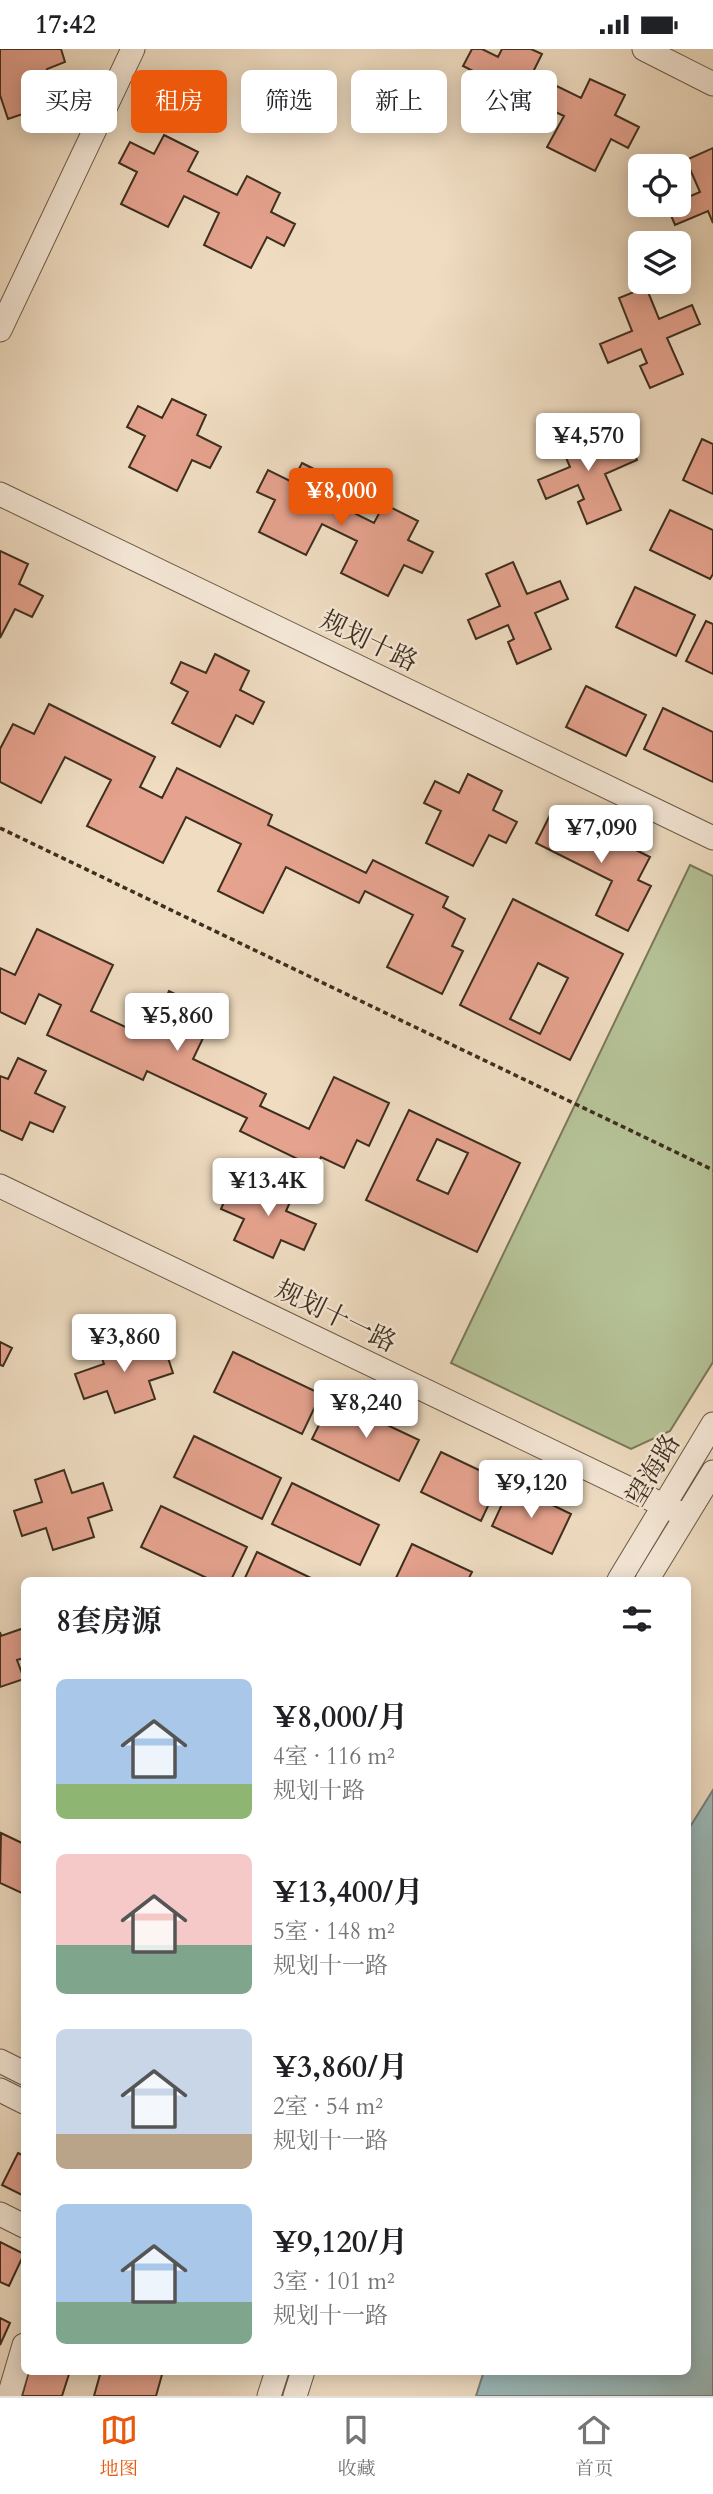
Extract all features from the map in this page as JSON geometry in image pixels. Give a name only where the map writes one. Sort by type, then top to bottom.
[{"type":"street","points":[[0,330],[133,49]]},
{"type":"street","points":[[644,49],[713,83]]},
{"type":"street","name":"规划十路","points":[[0,494],[713,838]]},
{"type":"street","name":"规划十一路","points":[[0,1186],[686,1516]]},
{"type":"street","name":"望海路","points":[[621,1577],[713,1424]]},
{"type":"street","name":"望海路","points":[[649,1577],[713,1472]]},
{"type":"street","points":[[0,2061],[21,2072]]},
{"type":"street","points":[[0,2090],[21,2100]]},
{"type":"street","points":[[0,2214],[21,2224]]},
{"type":"street","points":[[6,2391],[21,2353]]},
{"type":"street","points":[[269,2396],[276,2375]]},
{"type":"street","points":[[295,2396],[302,2375]]},
{"type":"path","points":[[0,828],[713,1170]]},
{"type":"green space","points":[[690,865],[713,876],[713,1362],[670,1431],[631,1449],[451,1363]]},
{"type":"water","points":[[713,1790],[713,2396],[476,2396],[483,2375],[691,2375],[691,1825]]},
{"type":"building","points":[[0,49],[61,49],[65,62],[47,70],[21,70],[21,115],[8,119],[0,95]]},
{"type":"building","points":[[472,49],[482,49],[498,57],[502,49],[531,49],[542,54],[534,70],[471,70],[463,66]]},
{"type":"building","points":[[590,79],[625,95],[615,115],[639,127],[628,148],[611,139],[595,171],[547,147],[564,116],[557,113],[557,86],[581,98]]},
{"type":"building","points":[[164,135],[198,152],[188,171],[237,195],[247,176],[280,193],[271,212],[295,224],[284,246],[267,237],[251,268],[204,245],[219,213],[184,196],[168,227],[121,204],[137,172],[119,163],[130,142],[154,154]]},
{"type":"building","points":[[713,148],[713,223],[708,211],[675,225],[672,217],[691,217],[691,196],[700,192],[691,171],[691,158]]},
{"type":"building","points":[[629,294],[649,294],[659,319],[692,305],[700,324],[667,338],[683,374],[650,388],[640,366],[647,363],[641,349],[608,363],[600,344],[632,331],[619,298]]},
{"type":"building","points":[[172,399],[206,415],[197,435],[221,447],[210,468],[192,460],[177,491],[129,467],[145,436],[127,427],[138,406],[162,418]]},
{"type":"building","points":[[583,423],[597,455],[629,441],[637,460],[605,474],[621,510],[587,524],[578,502],[584,499],[578,485],[546,499],[538,480],[570,467],[556,434]]},
{"type":"building","points":[[702,439],[713,444],[713,494],[683,480]]},
{"type":"building","points":[[302,463],[336,480],[326,499],[374,523],[384,504],[418,521],[408,540],[433,552],[422,573],[404,565],[388,596],[341,573],[357,541],[322,524],[306,555],[259,532],[275,500],[257,492],[268,470],[292,482]]},
{"type":"building","points":[[670,510],[713,530],[713,574],[710,579],[650,550]]},
{"type":"building","points":[[0,551],[28,564],[19,584],[43,596],[32,617],[15,609],[0,638]]},
{"type":"building","points":[[513,562],[527,594],[560,581],[568,599],[535,613],[551,649],[517,664],[508,642],[514,639],[508,625],[476,639],[468,620],[500,606],[486,574]]},
{"type":"building","points":[[635,587],[695,615],[676,656],[616,627]]},
{"type":"building","points":[[706,621],[713,624],[713,674],[686,661]]},
{"type":"building","points":[[215,654],[249,671],[240,690],[264,702],[253,724],[236,715],[220,747],[172,723],[188,692],[171,683],[181,662],[206,673]]},
{"type":"building","points":[[586,686],[646,715],[626,756],[566,727]]},
{"type":"building","points":[[49,704],[155,757],[140,787],[162,798],[177,768],[272,815],[268,825],[366,873],[373,860],[448,897],[443,907],[465,919],[452,946],[463,951],[442,994],[387,967],[413,915],[365,891],[359,903],[286,867],[263,913],[218,891],[241,844],[186,817],[163,863],[87,826],[111,780],[65,757],[41,803],[0,782],[0,749],[13,724],[34,734]]},
{"type":"building","points":[[663,708],[713,732],[713,782],[644,749]]},
{"type":"building","points":[[468,774],[502,791],[493,810],[517,822],[506,843],[489,835],[473,866],[426,843],[441,811],[424,803],[435,781],[459,793]]},
{"type":"building","points":[[553,809],[650,857],[638,880],[651,886],[628,931],[596,915],[612,881],[536,843]]},
{"type":"building","points":[[513,899],[623,954],[570,1060],[460,1005]],"holes":[[[538,963],[568,978],[540,1034],[510,1019]]]},
{"type":"building","points":[[37,929],[113,965],[91,1011],[147,1037],[169,991],[215,1013],[193,1059],[266,1094],[260,1106],[309,1129],[334,1077],[389,1103],[369,1146],[357,1140],[344,1168],[321,1157],[316,1168],[240,1131],[247,1118],[147,1071],[143,1080],[47,1035],[61,1005],[39,994],[25,1024],[0,1012],[0,968],[15,975]]},
{"type":"building","points":[[18,1058],[46,1071],[35,1093],[65,1107],[53,1132],[30,1122],[22,1140],[0,1130],[0,1076],[8,1079]]},
{"type":"building","points":[[409,1110],[520,1163],[477,1252],[366,1200]],"holes":[[[437,1139],[468,1153],[448,1194],[417,1180]]]},
{"type":"building","points":[[268,1176],[296,1189],[286,1211],[316,1224],[304,1250],[281,1240],[273,1258],[234,1240],[244,1219],[221,1209],[231,1185],[259,1197]]},
{"type":"building","points":[[125,1333],[133,1356],[164,1346],[173,1373],[149,1381],[155,1399],[115,1413],[107,1391],[84,1399],[75,1374],[104,1364],[96,1342]]},
{"type":"building","points":[[0,1342],[12,1348],[3,1366],[0,1365]]},
{"type":"building","points":[[233,1352],[321,1394],[302,1434],[214,1392]]},
{"type":"building","points":[[332,1399],[419,1440],[399,1481],[312,1439]]},
{"type":"building","points":[[194,1436],[281,1478],[262,1519],[174,1477]]},
{"type":"building","points":[[441,1452],[500,1480],[481,1521],[421,1492]]},
{"type":"building","points":[[64,1470],[72,1493],[103,1483],[112,1510],[88,1518],[94,1537],[53,1550],[46,1528],[22,1536],[14,1511],[42,1502],[35,1480]]},
{"type":"building","points":[[292,1483],[379,1525],[360,1565],[272,1524]]},
{"type":"building","points":[[511,1485],[571,1514],[552,1554],[492,1526]]},
{"type":"building","points":[[161,1506],[247,1547],[232,1577],[205,1577],[141,1547]]},
{"type":"building","points":[[412,1544],[472,1572],[470,1577],[396,1577]]},
{"type":"building","points":[[257,1552],[309,1577],[245,1577]]},
{"type":"building","points":[[21,1629],[21,1659],[17,1660],[21,1680],[0,1687],[0,1632],[1,1636]]},
{"type":"building","points":[[1,1833],[21,1843],[21,1893],[0,1883]]},
{"type":"building","points":[[18,2153],[21,2154],[21,2194],[2,2185]]},
{"type":"building","points":[[0,2242],[21,2252],[21,2260],[9,2286],[0,2282]]},
{"type":"building","points":[[0,2318],[10,2323],[0,2345]]},
{"type":"building","points":[[28,2375],[69,2375],[62,2396],[22,2396]]},
{"type":"building","points":[[100,2375],[162,2375],[156,2396],[94,2396]]}]
